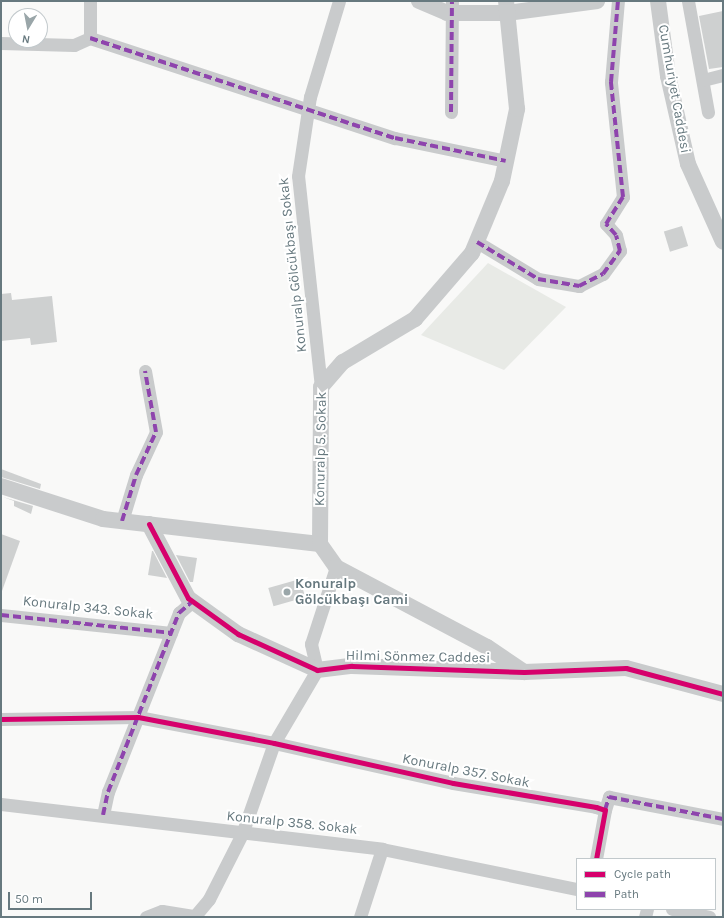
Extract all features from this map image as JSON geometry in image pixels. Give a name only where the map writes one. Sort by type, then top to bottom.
[{"type":"street","points":[[90,1],[90,38]]},
{"type":"street","name":"Konuralp Gölcükbaşı Sokak","points":[[321,387],[298,176],[308,110],[339,1]]},
{"type":"street","points":[[419,1],[452,7],[507,7],[597,1]]},
{"type":"street","points":[[477,242],[538,279],[578,286],[603,274],[620,251],[616,235],[606,224],[623,197],[611,82],[618,1]]},
{"type":"street","name":"Cumhuriyet Caddesi","points":[[658,1],[668,76],[688,164],[723,242]]},
{"type":"street","points":[[688,1],[708,112]]},
{"type":"street","points":[[451,112],[452,7]]},
{"type":"street","name":"Konuralp 5. Sokak","points":[[320,544],[321,387],[342,362],[415,319],[472,252],[502,181],[517,109],[507,7]]},
{"type":"street","points":[[1,43],[74,45],[90,38],[395,138],[506,162]]},
{"type":"street","points":[[703,80],[723,75]]},
{"type":"street","points":[[122,521],[136,475],[156,432],[145,371]]},
{"type":"street","points":[[1,486],[103,519],[320,544]]},
{"type":"street","name":"Hilmi Sönmez Caddesi","points":[[149,524],[163,556],[193,601],[238,634],[317,670],[360,666],[524,672],[626,668],[723,694]]},
{"type":"street","name":"Hilmi Sönmez Caddesi","points":[[320,544],[336,566],[487,647],[524,672]]},
{"type":"street","points":[[146,917],[162,911],[195,916],[209,899],[242,834],[274,743],[317,670],[311,644],[336,566]]},
{"type":"street","points":[[103,815],[108,792],[179,613],[193,601]]},
{"type":"street","name":"Konuralp 343. Sokak","points":[[1,615],[171,633]]},
{"type":"street","name":"Konuralp 357. Sokak","points":[[1,719],[138,717],[274,743],[453,783],[605,810]]},
{"type":"street","points":[[596,858],[605,810],[609,797],[723,819]]},
{"type":"street","name":"Konuralp 358. Sokak","points":[[1,804],[103,815],[242,834],[382,850],[576,889]]},
{"type":"street","points":[[360,917],[382,850]]},
{"type":"street","points":[[677,910],[709,917]]},
{"type":"shaded area","points":[[488,263],[566,307],[504,370],[421,335]]},
{"type":"building","points":[[723,11],[723,67],[709,69],[699,16]]},
{"type":"building","points":[[682,226],[688,246],[670,252],[664,232]]},
{"type":"building","points":[[11,293],[12,300],[52,296],[57,342],[31,345],[30,338],[1,341],[1,294]]},
{"type":"building","points":[[1,469],[41,484],[40,489],[1,477]]},
{"type":"building","points":[[3,497],[33,506],[31,514],[14,506],[14,501]]},
{"type":"building","points":[[1,534],[20,541],[2,591],[1,591]]},
{"type":"building","points":[[153,551],[167,578],[148,575]]},
{"type":"building","points":[[176,555],[197,558],[193,582],[190,582]]},
{"type":"building","name":"Konuralp Gölcükbaşı Cami","points":[[300,579],[305,597],[274,606],[268,588]]},
{"type":"marked path","points":[[451,112],[452,1]]},
{"type":"marked path","points":[[477,242],[538,279],[579,286],[603,274],[620,251],[616,235],[606,224],[623,197],[611,82],[618,1]]},
{"type":"marked path","points":[[90,38],[395,138],[506,161]]},
{"type":"marked path","points":[[122,521],[136,475],[156,432],[145,371]]},
{"type":"marked path","points":[[103,815],[108,792],[179,613],[193,601]]},
{"type":"marked path","points":[[1,615],[171,633]]},
{"type":"marked path","points":[[605,810],[609,797],[723,819]]},
{"type":"cycle path","points":[[149,524],[188,598],[238,634],[317,670],[352,666],[524,672],[626,668],[723,694]]},
{"type":"cycle path","points":[[1,719],[138,717],[274,743],[453,783],[596,807],[605,810],[596,858]]},
{"type":"place","name":"Konuralp Gölcükbaşı Cami","points":[[287,592]]}]
